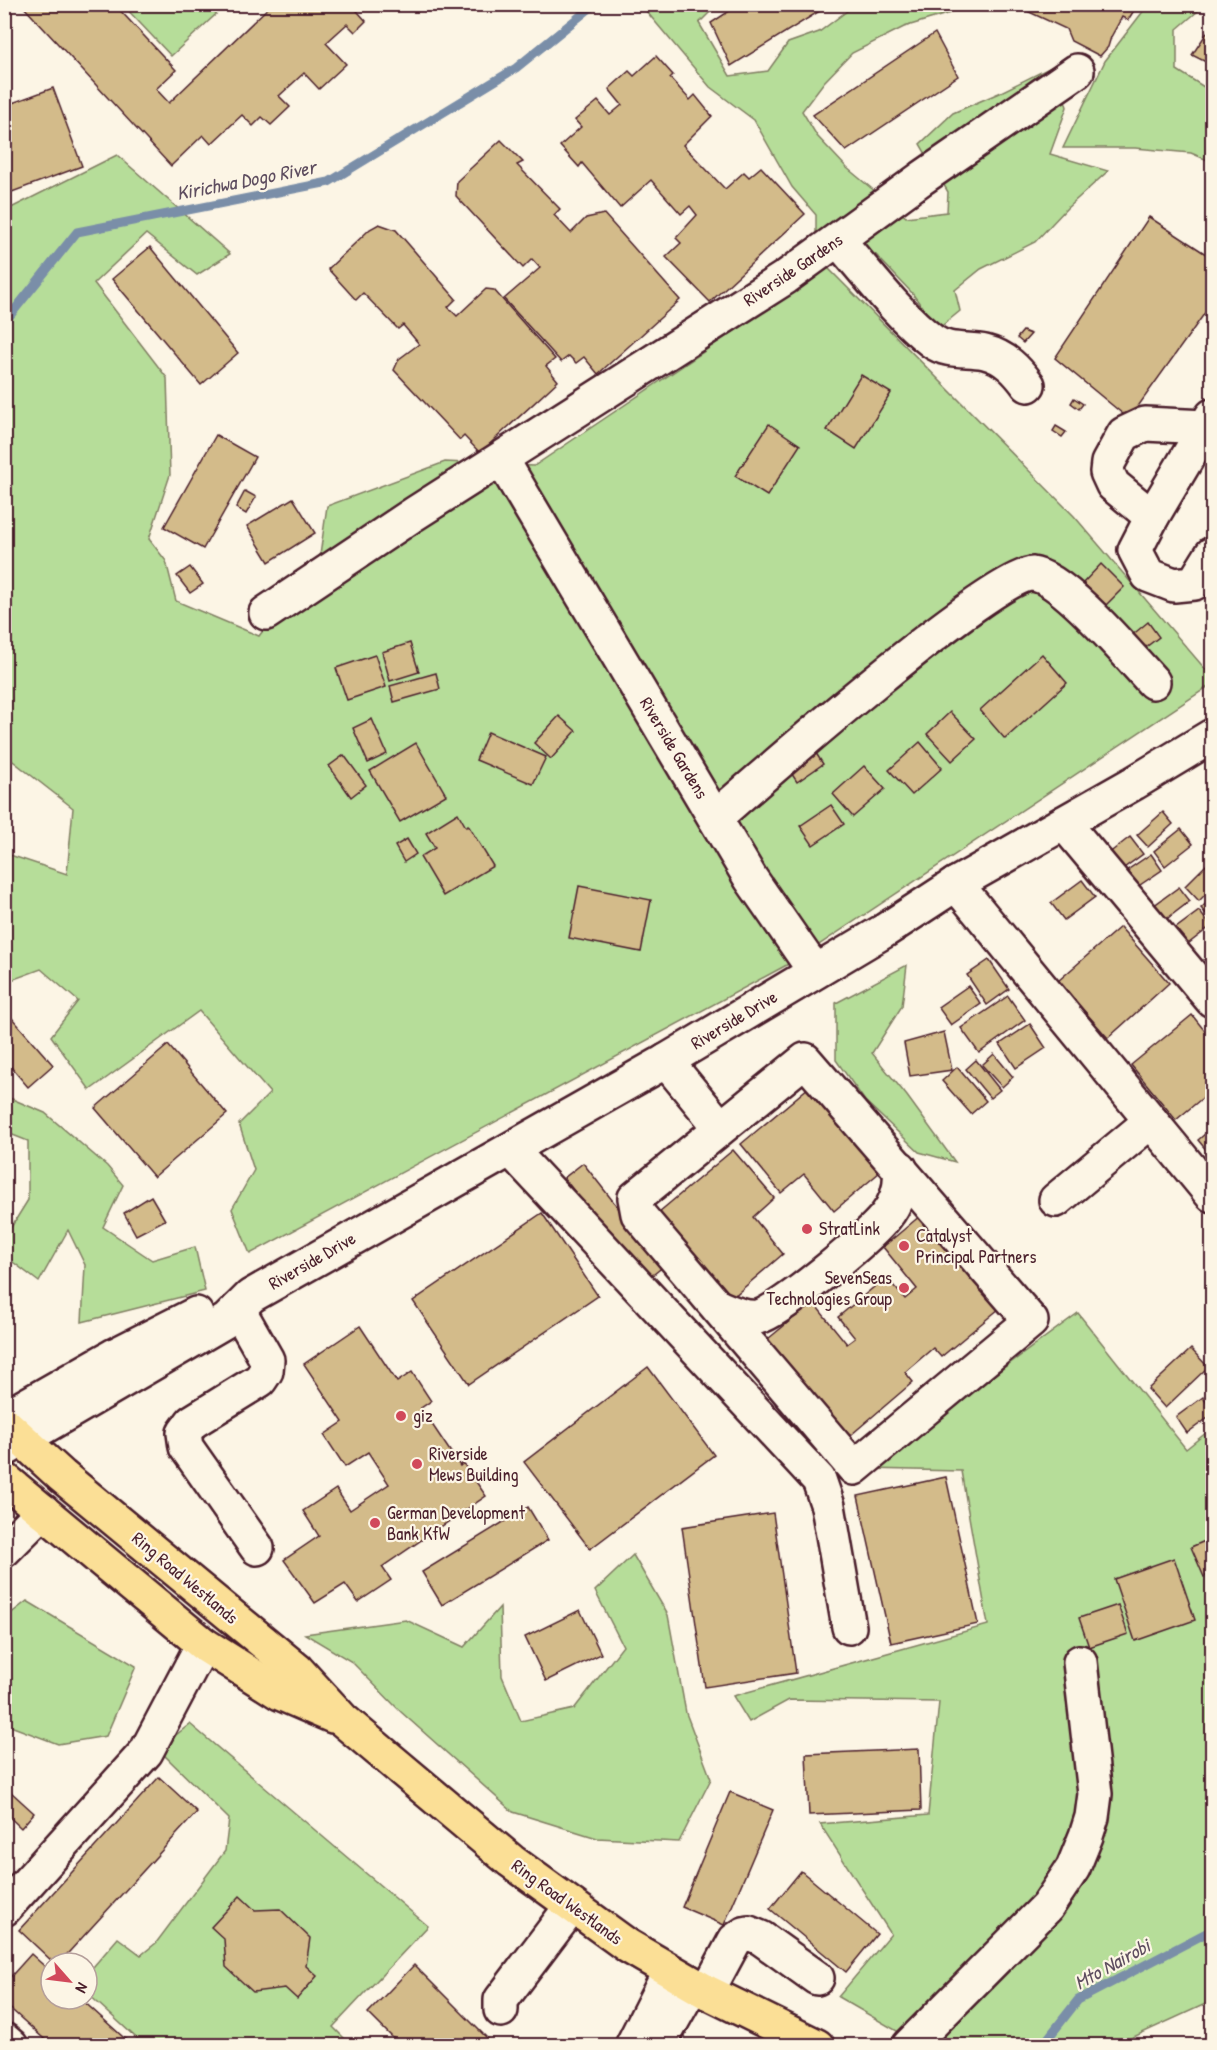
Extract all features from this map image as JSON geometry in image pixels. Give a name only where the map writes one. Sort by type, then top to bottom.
[{"type":"main road","name":"Ring Road Westlands","points":[[9,1433],[297,1670],[343,1720],[511,1861],[628,1946],[690,1982],[817,2046]]},
{"type":"main road","name":"Ring Road Westlands","points":[[4,1479],[204,1644],[280,1693],[343,1720]]},
{"type":"street","name":"Riverside Gardens","points":[[266,613],[414,514],[786,277],[922,178],[1077,71]]},
{"type":"street","points":[[838,240],[913,324],[933,341],[939,345],[984,352],[998,357],[1017,371],[1028,385]]},
{"type":"street","points":[[1152,517],[1113,485],[1109,478],[1108,463],[1124,434],[1145,424],[1209,422]]},
{"type":"street","points":[[1209,422],[1135,550],[1148,575],[1174,585],[1194,583],[1212,554]]},
{"type":"street","name":"Riverside Gardens","points":[[502,460],[751,879],[816,970]]},
{"type":"street","points":[[715,818],[928,639],[1006,583],[1025,574],[1040,576],[1068,593],[1153,682]]},
{"type":"street","name":"Riverside Drive","points":[[9,1433],[227,1320],[244,1303],[666,1061],[884,931],[956,884],[1212,736]]},
{"type":"street","points":[[1064,823],[1212,1000]]},
{"type":"street","points":[[956,884],[1212,1195]]},
{"type":"street","points":[[805,1060],[900,1168],[1031,1321],[854,1468],[638,1214],[635,1198],[805,1060]]},
{"type":"street","points":[[666,1061],[721,1128]]},
{"type":"street","points":[[1056,1200],[1151,1121]]},
{"type":"street","points":[[511,1150],[819,1480],[828,1506],[849,1627]]},
{"type":"street","points":[[718,1307],[739,1316],[759,1317],[790,1298],[841,1258],[887,1216],[899,1193],[900,1168]]},
{"type":"street","points":[[244,1303],[267,1360],[266,1371],[260,1380],[192,1422],[184,1433],[186,1447],[257,1548]]},
{"type":"street","points":[[4,1550],[43,1511]]},
{"type":"street","points":[[4,1909],[146,1752],[204,1644]]},
{"type":"street","points":[[909,2046],[1047,1907],[1073,1868],[1092,1817],[1095,1794],[1080,1662]]},
{"type":"street","points":[[501,2010],[501,2000],[572,1906]]},
{"type":"street","points":[[632,2046],[690,1982],[744,1934],[749,1933],[761,1938],[818,1978]]},
{"type":"street","points":[[658,2046],[690,1982]]},
{"type":"street","points":[[4,2040],[11,2046]]},
{"type":"green space","points":[[123,5],[226,5],[171,56]]},
{"type":"green space","points":[[641,5],[717,5],[699,23],[730,76],[768,71],[788,43],[819,32],[855,5],[944,5],[950,13],[904,27],[852,53],[824,82],[802,111],[817,136],[847,168],[906,217],[947,212],[948,192],[920,144],[953,113],[1055,65],[1067,107],[1050,154],[1108,171],[1067,208],[1035,242],[981,269],[955,290],[960,311],[938,329],[912,293],[876,255],[816,236],[816,215],[792,187],[754,120],[710,87]]},
{"type":"green space","points":[[1148,5],[1205,5],[1177,29],[1177,70],[1212,92],[1212,162],[1191,153],[1135,148],[1063,148],[1105,61]]},
{"type":"green space","points":[[117,155],[230,254],[197,275],[146,234],[94,283],[167,378],[170,475],[149,539],[166,561],[176,601],[259,636],[320,555],[327,506],[445,462],[534,466],[828,268],[1074,516],[1212,677],[1212,684],[796,960],[250,1254],[232,1209],[254,1170],[239,1124],[270,1093],[199,1011],[90,1090],[51,1036],[78,1001],[41,969],[9,981],[5,977],[4,853],[67,874],[73,808],[5,755],[5,211]]},
{"type":"green space","points":[[907,965],[902,1006],[872,1053],[955,1162],[919,1152],[865,1101],[836,1060],[836,1003]]},
{"type":"green space","points":[[5,1096],[45,1113],[107,1166],[123,1185],[103,1227],[152,1260],[195,1247],[205,1291],[82,1322],[85,1265],[68,1230],[39,1282],[5,1256],[5,1237],[28,1200],[28,1141],[5,1132]]},
{"type":"green space","points":[[1078,1313],[1186,1449],[1212,1428],[1212,2001],[1116,2045],[923,2046],[838,1997],[891,1934],[820,1824],[928,1815],[939,1702],[789,1700],[749,1722],[733,1696],[988,1625],[961,1471],[867,1469]]},
{"type":"green space","points":[[633,1555],[668,1615],[686,1713],[711,1779],[679,1842],[597,1838],[513,1812],[401,1712],[352,1662],[305,1634],[406,1620],[464,1647],[500,1607],[502,1676],[521,1721],[574,1709],[623,1646],[595,1591]]},
{"type":"green space","points":[[27,1601],[136,1666],[106,1736],[58,1744],[5,1724],[5,1618]]},
{"type":"green space","points":[[190,1724],[428,1926],[333,2027],[351,2045],[144,2045],[99,2004],[99,1960],[118,1938],[141,1955],[156,1943],[225,1851],[229,1819],[158,1749]]},
{"type":"building","points":[[21,4],[114,4],[176,70],[156,89],[169,103],[272,4],[351,4],[366,21],[355,32],[347,24],[326,43],[346,64],[319,89],[304,73],[279,96],[290,107],[271,125],[262,117],[253,126],[242,115],[211,144],[203,135],[171,166]]},
{"type":"building","points":[[740,4],[831,4],[731,66],[711,23]]},
{"type":"building","points":[[1012,4],[1138,4],[1128,20],[1122,17],[1108,47],[1100,56],[1071,41],[1066,29]]},
{"type":"building","points":[[1210,28],[1212,29],[1212,65],[1192,55]]},
{"type":"building","points":[[935,33],[958,76],[846,151],[813,115]]},
{"type":"building","points":[[656,56],[673,75],[670,78],[690,100],[695,95],[712,116],[683,145],[725,189],[744,172],[749,177],[761,167],[805,214],[710,302],[666,257],[681,243],[676,238],[697,215],[690,206],[681,214],[651,180],[620,208],[582,163],[579,167],[560,146],[581,127],[575,120],[598,101],[610,115],[622,105],[609,89],[629,71],[634,76]]},
{"type":"building","points":[[53,88],[82,166],[4,195],[4,106]]},
{"type":"building","points":[[501,140],[523,162],[517,165],[560,209],[554,215],[571,233],[586,218],[604,214],[680,300],[598,374],[584,357],[576,363],[569,356],[561,362],[504,299],[540,268],[532,259],[523,268],[456,196],[457,181]]},
{"type":"building","points":[[1149,217],[1212,258],[1212,303],[1129,419],[1055,358]]},
{"type":"building","points":[[379,224],[396,230],[456,299],[448,307],[457,316],[486,289],[494,290],[555,359],[546,366],[558,381],[480,453],[464,436],[460,440],[394,370],[399,359],[419,344],[403,325],[398,329],[363,293],[356,300],[328,269],[370,229]]},
{"type":"building","points":[[150,247],[238,353],[201,385],[112,279]]},
{"type":"building","points":[[1023,331],[1031,334],[1023,343],[1017,338]]},
{"type":"building","points":[[861,375],[891,393],[856,449],[827,430]]},
{"type":"building","points":[[1074,398],[1083,404],[1079,409],[1071,403]]},
{"type":"building","points":[[769,424],[800,445],[767,496],[735,476]]},
{"type":"building","points":[[1056,426],[1066,432],[1062,437],[1053,431]]},
{"type":"building","points":[[216,435],[255,457],[203,549],[164,527]]},
{"type":"building","points":[[245,491],[256,497],[246,514],[236,508]]},
{"type":"building","points":[[293,498],[315,533],[269,562],[247,526]]},
{"type":"building","points":[[1101,564],[1124,587],[1106,605],[1083,583]]},
{"type":"building","points":[[190,567],[203,584],[190,593],[177,576]]},
{"type":"building","points":[[1148,622],[1159,637],[1142,650],[1131,636]]},
{"type":"building","points":[[410,643],[419,672],[390,681],[382,652]]},
{"type":"building","points":[[1042,654],[1067,683],[1005,739],[980,710]]},
{"type":"building","points":[[375,655],[386,687],[347,700],[336,668]]},
{"type":"building","points":[[436,673],[440,689],[394,702],[390,686]]},
{"type":"building","points":[[950,712],[976,739],[952,761],[927,734]]},
{"type":"building","points":[[559,716],[576,731],[551,759],[534,743]]},
{"type":"building","points":[[372,719],[387,754],[368,763],[353,728]]},
{"type":"building","points":[[488,732],[546,757],[533,784],[476,760]]},
{"type":"building","points":[[920,742],[942,768],[912,795],[889,770]]},
{"type":"building","points":[[416,743],[446,795],[400,822],[370,771]]},
{"type":"building","points":[[812,747],[823,764],[797,782],[786,765]]},
{"type":"building","points":[[344,755],[366,785],[351,797],[329,766]]},
{"type":"building","points":[[864,766],[885,789],[853,817],[833,794]]},
{"type":"building","points":[[831,805],[844,824],[813,845],[800,826]]},
{"type":"building","points":[[1163,812],[1173,824],[1148,847],[1137,835]]},
{"type":"building","points":[[458,813],[493,866],[443,896],[420,857],[435,848],[426,833]]},
{"type":"building","points":[[1181,829],[1193,844],[1165,866],[1154,851]]},
{"type":"building","points":[[1130,837],[1143,854],[1117,873],[1104,857]]},
{"type":"building","points":[[407,839],[416,854],[404,862],[395,846]]},
{"type":"building","points":[[1151,854],[1162,870],[1137,887],[1126,871]]},
{"type":"building","points":[[1206,865],[1212,872],[1212,888],[1199,901],[1185,886]]},
{"type":"building","points":[[1082,880],[1095,897],[1064,920],[1051,903]]},
{"type":"building","points":[[579,886],[651,900],[641,952],[569,938]]},
{"type":"building","points":[[1179,887],[1190,901],[1164,921],[1153,906]]},
{"type":"building","points":[[1212,898],[1212,921],[1201,908]]},
{"type":"building","points":[[1199,911],[1211,926],[1184,947],[1172,931]]},
{"type":"building","points":[[1120,927],[1169,983],[1108,1038],[1058,981]]},
{"type":"building","points":[[989,960],[1009,989],[987,1005],[967,975]]},
{"type":"building","points":[[968,986],[981,1004],[951,1025],[938,1007]]},
{"type":"building","points":[[1008,996],[1025,1020],[979,1053],[961,1028]]},
{"type":"building","points":[[4,1009],[53,1065],[28,1087],[4,1059]]},
{"type":"building","points":[[1192,1015],[1212,1040],[1212,1090],[1176,1120],[1131,1065]]},
{"type":"building","points":[[1030,1024],[1046,1048],[1016,1068],[1000,1044]]},
{"type":"building","points":[[944,1032],[952,1070],[910,1076],[904,1043]]},
{"type":"building","points":[[168,1045],[227,1114],[154,1177],[95,1108]]},
{"type":"building","points":[[994,1054],[1013,1077],[1002,1087],[982,1065]]},
{"type":"building","points":[[976,1060],[1000,1090],[990,1098],[966,1069]]},
{"type":"building","points":[[957,1067],[986,1101],[971,1114],[942,1081]]},
{"type":"building","points":[[815,1082],[886,1167],[834,1211],[804,1174],[781,1193],[741,1144]]},
{"type":"building","points":[[1212,1128],[1212,1157],[1198,1140]]},
{"type":"building","points":[[733,1150],[774,1198],[753,1217],[783,1254],[732,1298],[659,1212]]},
{"type":"building","points":[[583,1163],[664,1266],[644,1282],[564,1178]]},
{"type":"building","points":[[151,1196],[165,1220],[136,1235],[124,1213]]},
{"type":"building","points":[[927,1210],[1005,1304],[941,1357],[933,1348],[905,1372],[913,1382],[845,1440],[763,1343],[813,1302],[847,1344],[855,1338],[838,1317],[886,1277],[905,1299],[917,1289],[883,1247]]},
{"type":"building","points":[[542,1213],[598,1296],[469,1384],[413,1301]]},
{"type":"building","name":"Riverside Mews Building","points":[[360,1326],[397,1382],[412,1372],[431,1401],[421,1408],[460,1466],[463,1463],[486,1496],[382,1567],[391,1580],[358,1602],[345,1584],[315,1603],[284,1560],[319,1536],[303,1511],[336,1489],[350,1510],[389,1484],[368,1452],[345,1467],[324,1435],[343,1422],[304,1364]]},
{"type":"building","points":[[1191,1349],[1208,1367],[1165,1408],[1148,1389]]},
{"type":"building","points":[[648,1367],[714,1455],[590,1549],[524,1462]]},
{"type":"building","points":[[1203,1397],[1212,1415],[1187,1433],[1176,1417]]},
{"type":"building","points":[[946,1477],[978,1624],[891,1643],[858,1496]]},
{"type":"building","points":[[528,1507],[548,1540],[442,1605],[422,1572]]},
{"type":"building","points":[[773,1513],[796,1673],[705,1687],[682,1527]]},
{"type":"building","points":[[1212,1538],[1212,1573],[1204,1577],[1191,1547]]},
{"type":"building","points":[[1174,1558],[1195,1620],[1135,1641],[1114,1579]]},
{"type":"building","points":[[1118,1605],[1128,1634],[1089,1647],[1079,1618]]},
{"type":"building","points":[[580,1610],[601,1654],[546,1681],[525,1637]]},
{"type":"building","points":[[919,1749],[921,1810],[809,1815],[806,1754]]},
{"type":"building","points":[[159,1777],[197,1812],[70,1951],[41,1951],[19,1930]]},
{"type":"building","points":[[11,1792],[34,1813],[21,1828],[4,1812],[4,1799]]},
{"type":"building","points":[[730,1792],[773,1810],[724,1925],[682,1907]]},
{"type":"building","points":[[801,1871],[877,1934],[846,1972],[770,1909]]},
{"type":"building","points":[[240,1896],[255,1910],[280,1909],[310,1938],[306,1966],[317,1976],[297,1999],[285,1988],[253,1992],[226,1967],[224,1939],[211,1927]]},
{"type":"building","points":[[31,1954],[39,1961],[39,2011],[94,2011],[133,2046],[52,2046],[4,2003],[4,1984]]},
{"type":"building","points":[[414,1965],[495,2046],[401,2046],[368,2013]]},
{"type":"waterway","name":"Kirichwa Dogo River","points":[[4,323],[77,232],[329,182],[516,68],[595,4]]},
{"type":"waterway","name":"Mto Nairobi","points":[[1042,2046],[1078,2000],[1212,1930]]},
{"type":"place","name":"StratLink","points":[[807,1229]]},
{"type":"place","name":"Catalyst Principal Partners","points":[[904,1246]]},
{"type":"place","name":"SevenSeas Technologies Group","points":[[904,1288]]},
{"type":"place","name":"giz","points":[[401,1416]]},
{"type":"place","name":"Riverside Mews Building","points":[[417,1464]]},
{"type":"place","name":"German Development Bank KfW","points":[[375,1523]]}]
